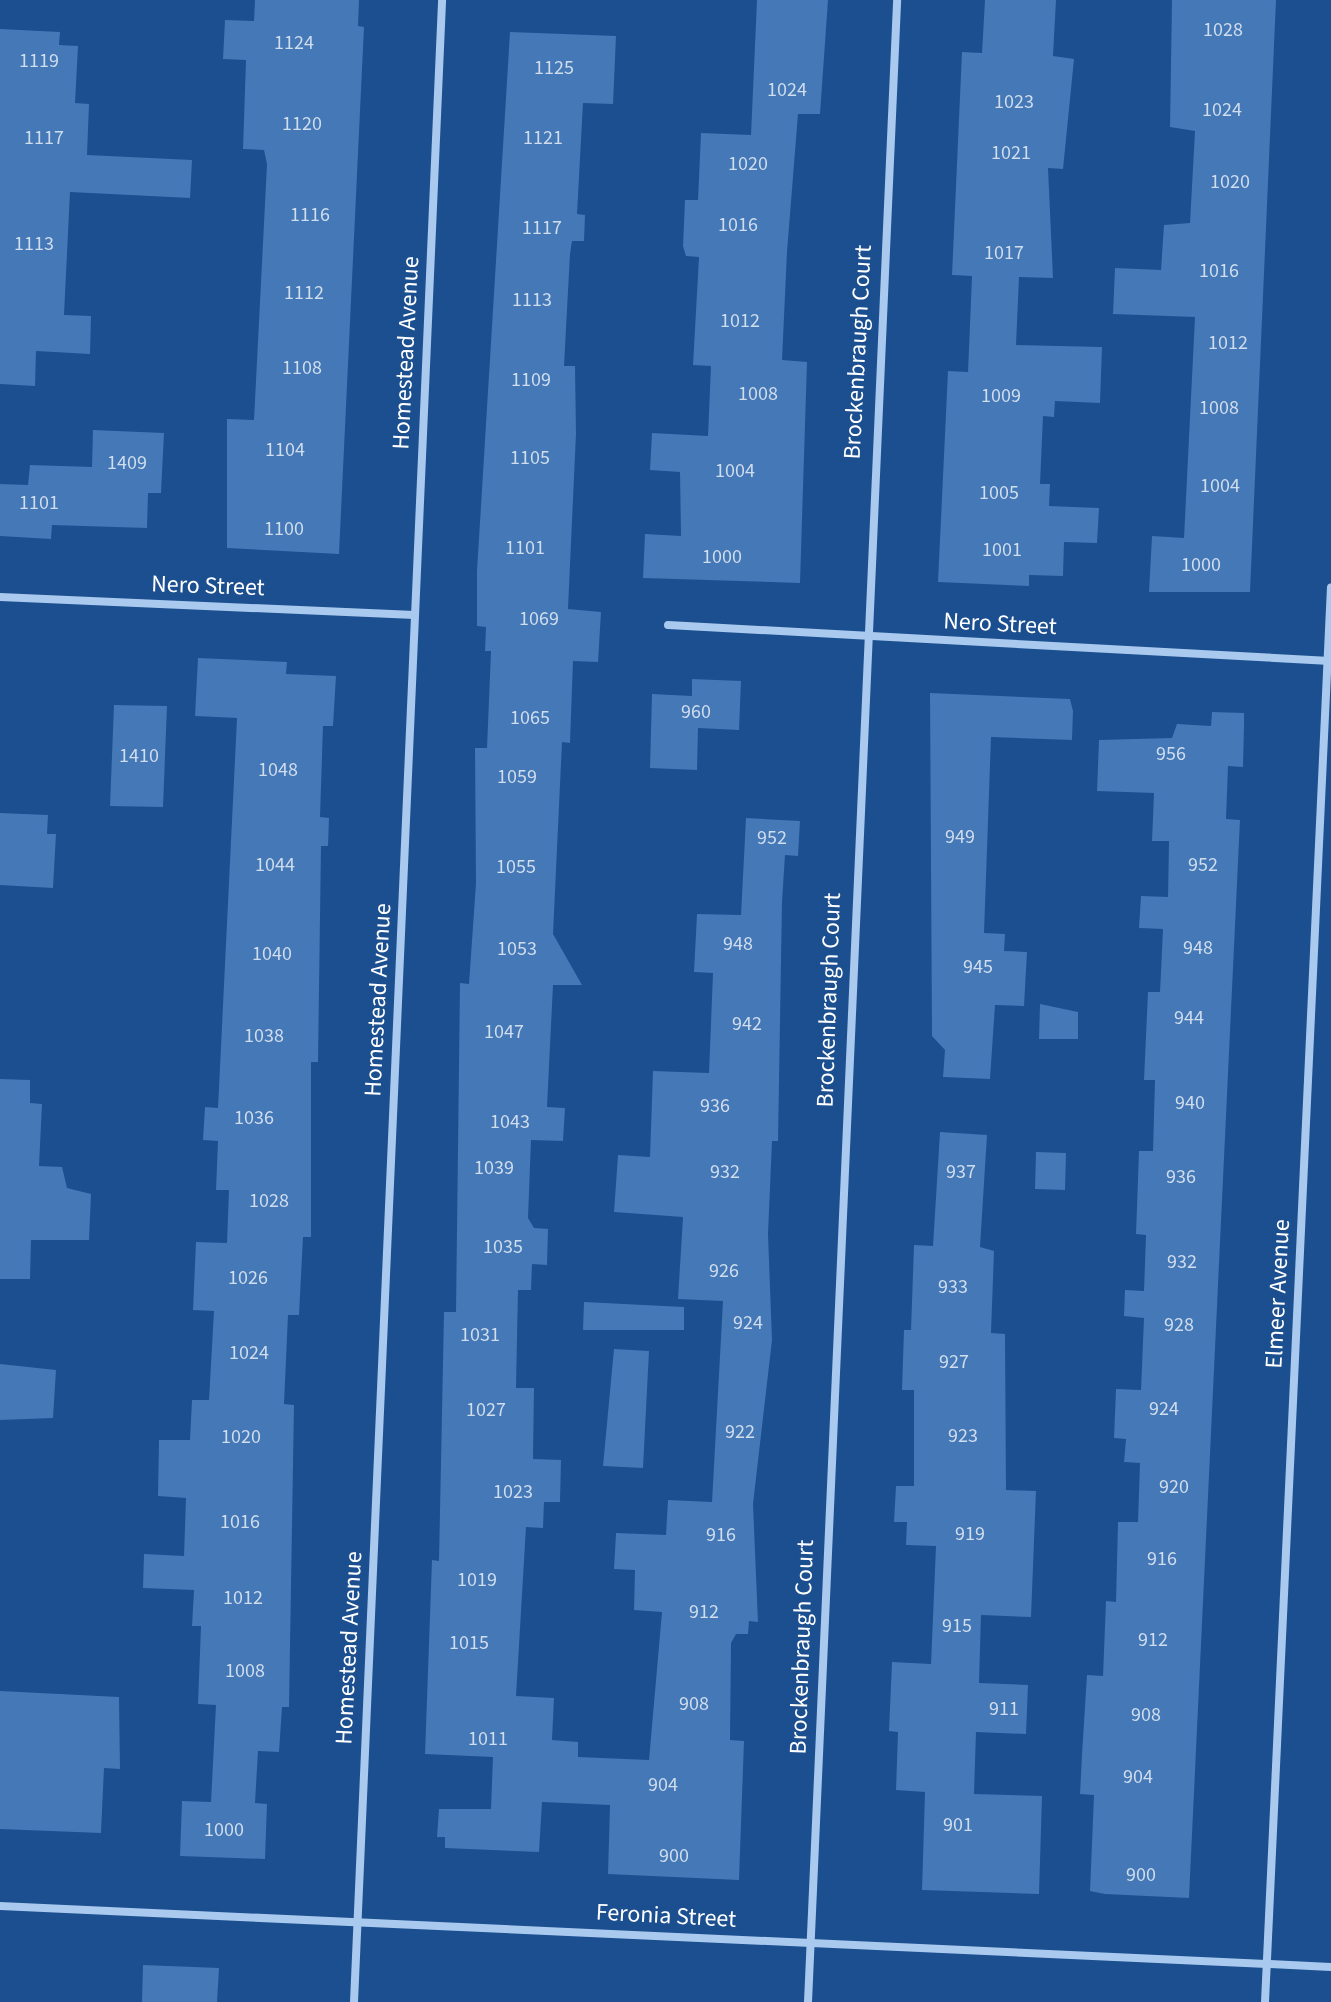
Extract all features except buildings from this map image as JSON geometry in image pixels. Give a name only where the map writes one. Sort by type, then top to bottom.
[{"type":"street","name":"Homestead Avenue","points":[[354,2002],[442,0]]},
{"type":"street","name":"Brockenbraugh Court","points":[[808,2002],[864,637],[897,0]]},
{"type":"street","name":"Elmeer Avenue","points":[[1265,2002],[1330,661],[1331,588]]},
{"type":"street","name":"Nero Street","points":[[0,597],[415,615]]},
{"type":"street","name":"Nero Street","points":[[668,625],[1330,661]]},
{"type":"street","name":"Feronia Street","points":[[0,1906],[1331,1967]]}]
